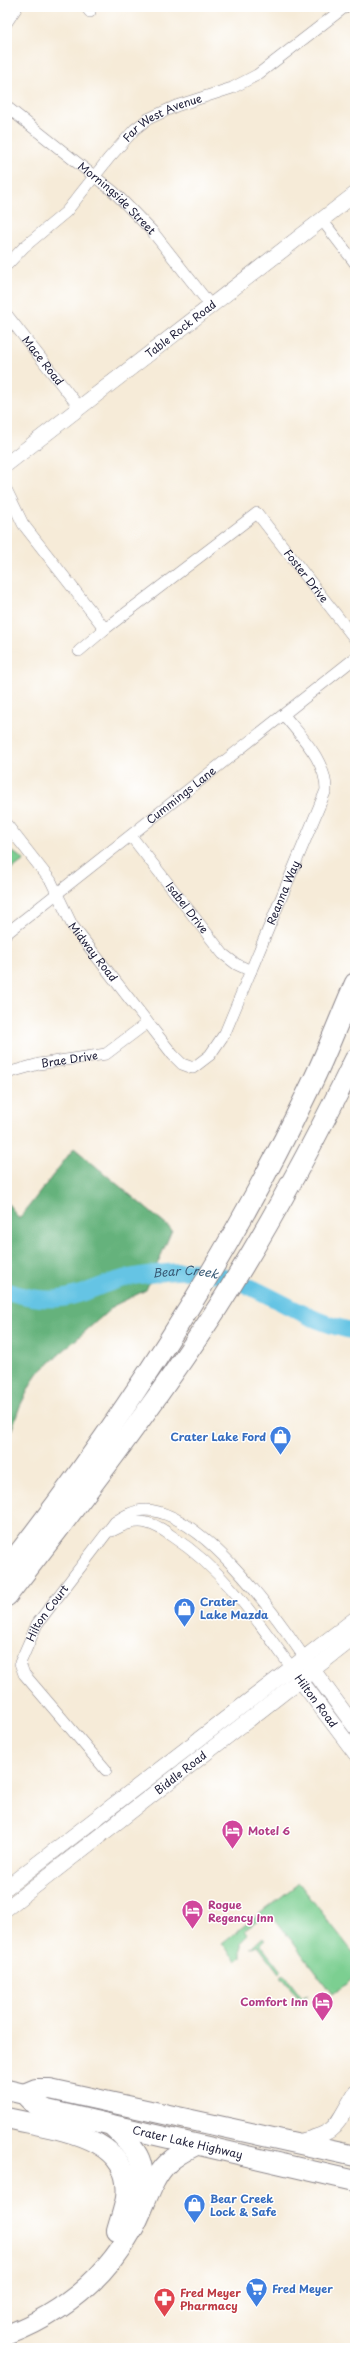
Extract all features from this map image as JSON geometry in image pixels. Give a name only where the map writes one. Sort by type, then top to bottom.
[{"type":"highway","points":[[7,1568],[52,1510],[128,1403],[180,1322],[226,1245],[264,1178],[311,1086],[355,983]]},
{"type":"highway","points":[[7,1596],[107,1466],[202,1330],[250,1254],[299,1168],[355,1058]]},
{"type":"highway","points":[[7,1550],[23,1532],[52,1510]]},
{"type":"highway","name":"Crater Lake Highway","points":[[16,2092],[36,2089],[50,2089],[355,2156]]},
{"type":"highway","name":"Crater Lake Highway","points":[[16,2092],[47,2110],[355,2181]]},
{"type":"highway","points":[[7,2118],[81,2136],[106,2148],[120,2166],[126,2189],[124,2206],[117,2231]]},
{"type":"highway","points":[[7,2320],[44,2303],[76,2280],[99,2256],[125,2221],[136,2199],[143,2173],[138,2153],[111,2125]]},
{"type":"highway","points":[[7,2334],[38,2322],[54,2312],[95,2280],[117,2254],[134,2228],[162,2170],[173,2159],[196,2145]]},
{"type":"main road","name":"Table Rock Road","points":[[7,464],[355,194]]},
{"type":"main road","name":"Biddle Road","points":[[7,1887],[355,1619]]},
{"type":"main road","name":"Biddle Road","points":[[7,1908],[355,1637]]},
{"type":"main road","name":"Hilton Road","points":[[304,1657],[355,1727]]},
{"type":"main road","name":"Hilton Road","points":[[291,1667],[355,1753]]},
{"type":"main road","points":[[294,2143],[321,2135],[336,2126],[355,2094]]},
{"type":"street","points":[[7,22],[18,7]]},
{"type":"street","name":"Far West Avenue","points":[[7,265],[24,246],[66,212],[135,129],[148,119],[176,106],[232,88],[257,75],[345,7]]},
{"type":"street","name":"Morningside Street","points":[[7,108],[114,192],[152,231],[211,306]]},
{"type":"street","points":[[322,220],[355,263]]},
{"type":"street","name":"Mace Road","points":[[7,315],[79,407]]},
{"type":"street","points":[[7,490],[23,524],[105,629],[78,651]]},
{"type":"street","name":"Foster Drive","points":[[105,629],[257,513],[355,639]]},
{"type":"street","name":"Cummings Lane","points":[[7,933],[355,658]]},
{"type":"street","name":"Reanna Way","points":[[193,1068],[210,1055],[221,1041],[326,790],[326,779],[317,757],[284,715]]},
{"type":"street","name":"Midway Road","points":[[7,825],[51,882],[72,924],[147,1023],[182,1064],[193,1068]]},
{"type":"street","name":"Isabel Drive","points":[[130,836],[222,954],[236,964],[251,971]]},
{"type":"street","name":"Brae Drive","points":[[7,1073],[39,1064],[106,1054],[147,1023]]},
{"type":"street","name":"Hilton Court","points":[[106,1770],[24,1674],[20,1657],[37,1624],[115,1522],[122,1517],[145,1510],[169,1516],[181,1522],[223,1555],[240,1572],[304,1657]]},
{"type":"street","name":"Hilton Court","points":[[108,1533],[126,1524],[147,1523],[158,1527],[189,1547],[226,1582],[291,1667]]},
{"type":"green space","points":[[13,852],[24,860],[7,873],[7,856]]},
{"type":"green space","points":[[74,1148],[172,1230],[146,1290],[115,1305],[36,1375],[20,1406],[7,1443],[7,1202],[19,1219]]},
{"type":"green space","points":[[299,1883],[355,1955],[355,1976],[332,1994],[273,1916],[267,1921],[262,1918],[245,1930],[248,1935],[241,1942],[241,1957],[236,1961],[222,1943]]},
{"type":"green space","points":[[263,1937],[266,1939],[260,1944],[281,1971],[279,1973],[258,1946],[250,1949]]},
{"type":"green space","points":[[284,1974],[302,1998],[309,1995],[296,2007],[294,2006],[300,2000],[281,1976]]},
{"type":"waterway","name":"Bear Creek","points":[[7,1291],[35,1298],[57,1299],[129,1278],[191,1271],[213,1274],[234,1280],[254,1288],[313,1318],[333,1326],[355,1331]]},
{"type":"place","name":"Crater Lake Ford","points":[[281,1456]]},
{"type":"place","name":"Crater Lake Mazda","points":[[184,1628]]},
{"type":"place","name":"Motel 6","points":[[232,1850]]},
{"type":"place","name":"Rogue Regency Inn","points":[[192,1930]]},
{"type":"place","name":"Comfort Inn","points":[[323,2022]]},
{"type":"place","name":"Bear Creek Lock & Safe","points":[[195,2224]]},
{"type":"place","name":"Fred Meyer","points":[[257,2308]]},
{"type":"place","name":"Fred Meyer Pharmacy","points":[[165,2318]]}]
